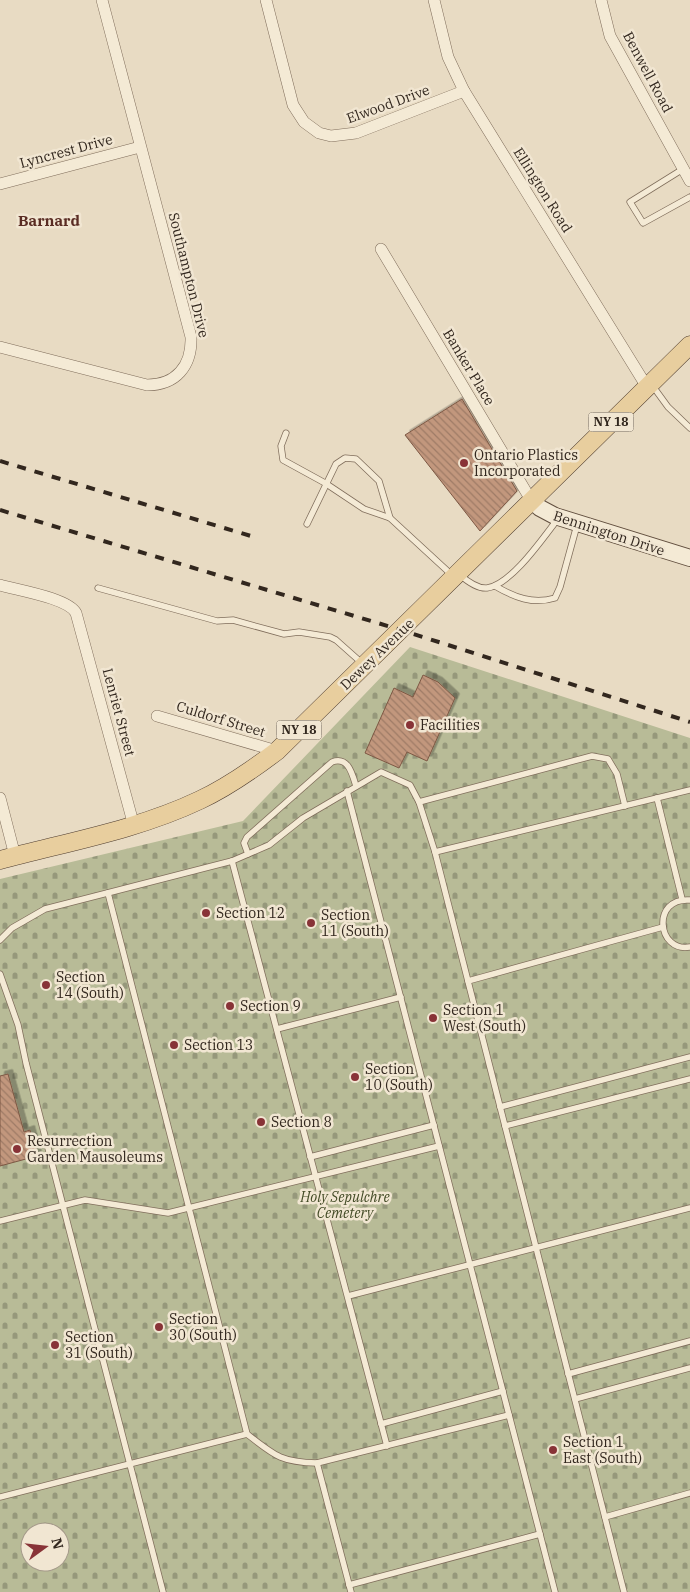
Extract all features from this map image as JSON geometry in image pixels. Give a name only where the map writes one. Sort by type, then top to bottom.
[{"type":"main road","name":"Dewey Avenue","points":[[7,858],[134,826],[200,800],[249,772],[277,751],[649,385],[688,352]]},
{"type":"street","name":"Southampton Drive","points":[[0,347],[147,385],[169,381],[186,365],[191,349],[191,338],[102,0]]},
{"type":"street","name":"Elwood Drive","points":[[266,0],[293,105],[304,122],[319,133],[331,136],[356,133],[464,91]]},
{"type":"street","name":"Ellington Road","points":[[434,0],[448,57],[464,91],[649,385]]},
{"type":"street","name":"Benwell Road","points":[[601,0],[610,36],[690,181]]},
{"type":"street","name":"Lyncrest Drive","points":[[0,184],[140,147]]},
{"type":"street","name":"Banker Place","points":[[381,249],[531,500]]},
{"type":"street","name":"Bennington Drive","points":[[531,500],[547,513],[559,518],[690,558]]},
{"type":"street","name":"Lenriet Street","points":[[0,585],[63,602],[74,608],[134,826]]},
{"type":"street","name":"Culdorf Street","points":[[157,716],[277,751]]},
{"type":"street","points":[[0,798],[7,858]]},
{"type":"lane","points":[[683,169],[630,202],[643,223],[690,197]]},
{"type":"lane","points":[[649,385],[690,428]]},
{"type":"lane","points":[[286,433],[281,446],[282,460],[325,483],[364,509],[390,518],[456,576],[470,584],[486,588],[495,586],[514,573],[559,518]]},
{"type":"lane","points":[[307,524],[325,483],[336,464],[345,458],[356,459],[379,482],[390,518]]},
{"type":"lane","points":[[495,586],[509,594],[535,602],[555,598],[560,588],[578,524]]},
{"type":"lane","points":[[98,588],[216,621],[233,620],[284,634],[300,632],[330,637],[336,640],[365,666]]},
{"type":"lane","points":[[419,802],[592,756],[608,759],[617,774],[625,806]]},
{"type":"lane","points":[[248,854],[244,843],[247,837],[332,762],[337,760],[345,762],[351,769],[356,786]]},
{"type":"lane","points":[[0,940],[12,928],[46,909],[232,861],[270,845],[303,818],[347,790],[381,772],[410,786],[419,802],[435,852],[624,1592]]},
{"type":"lane","points":[[347,790],[556,1592]]},
{"type":"lane","points":[[435,852],[690,790]]},
{"type":"lane","points":[[657,798],[682,899]]},
{"type":"lane","points":[[232,861],[387,1446]]},
{"type":"lane","points":[[108,893],[247,1434],[272,1454],[292,1463],[317,1463],[509,1415]]},
{"type":"lane","points":[[690,900],[682,899],[668,907],[662,921],[666,936],[671,942],[678,946],[690,947]]},
{"type":"lane","points":[[468,981],[663,927]]},
{"type":"lane","points":[[0,974],[18,1025],[128,1464],[163,1592]]},
{"type":"lane","points":[[277,1029],[401,997]]},
{"type":"lane","points":[[500,1107],[690,1058]]},
{"type":"lane","points":[[505,1126],[690,1079]]},
{"type":"lane","points":[[310,1157],[434,1124]]},
{"type":"lane","points":[[0,1221],[85,1200],[168,1213],[439,1146]]},
{"type":"lane","points":[[348,1296],[690,1208]]},
{"type":"lane","points":[[568,1374],[690,1340]]},
{"type":"lane","points":[[574,1399],[690,1368]]},
{"type":"lane","points":[[381,1424],[503,1391]]},
{"type":"lane","points":[[0,1497],[247,1434]]},
{"type":"lane","points":[[317,1463],[350,1589],[540,1534]]},
{"type":"lane","points":[[605,1517],[690,1493]]},
{"type":"green space","name":"Holy Sepulchre Cemetery","points":[[410,647],[690,738],[690,1592],[0,1592],[0,879],[243,821]]},
{"type":"building","name":"Ontario Plastics Incorporated","points":[[462,399],[517,491],[480,531],[405,435]]},
{"type":"building","name":"Facilities","points":[[423,675],[438,682],[455,698],[427,761],[407,752],[399,768],[365,753],[394,688],[413,697]]},
{"type":"building","points":[[8,1074],[24,1132],[30,1130],[37,1156],[0,1166],[0,1076]]},
{"type":"railway","points":[[0,461],[251,536]]},
{"type":"railway","points":[[0,510],[401,630],[690,722]]},
{"type":"place","name":"Ontario Plastics Incorporated","points":[[464,463]]},
{"type":"place","name":"Facilities","points":[[410,725]]},
{"type":"place","name":"Section 12","points":[[206,913]]},
{"type":"place","name":"Section 11 (South)","points":[[311,923]]},
{"type":"place","name":"Section 14 (South)","points":[[46,985]]},
{"type":"place","name":"Section 9","points":[[230,1006]]},
{"type":"place","name":"Section 1 West (South)","points":[[433,1018]]},
{"type":"place","name":"Section 13","points":[[174,1045]]},
{"type":"place","name":"Section 10 (South)","points":[[355,1077]]},
{"type":"place","name":"Section 8","points":[[261,1122]]},
{"type":"place","name":"Resurrection Garden Mausoleums","points":[[17,1149]]},
{"type":"place","name":"Section 30 (South)","points":[[159,1327]]},
{"type":"place","name":"Section 31 (South)","points":[[55,1345]]},
{"type":"place","name":"Section 1 East (South)","points":[[553,1450]]},
{"type":"district","name":"Barnard","points":[[49,221]]}]
